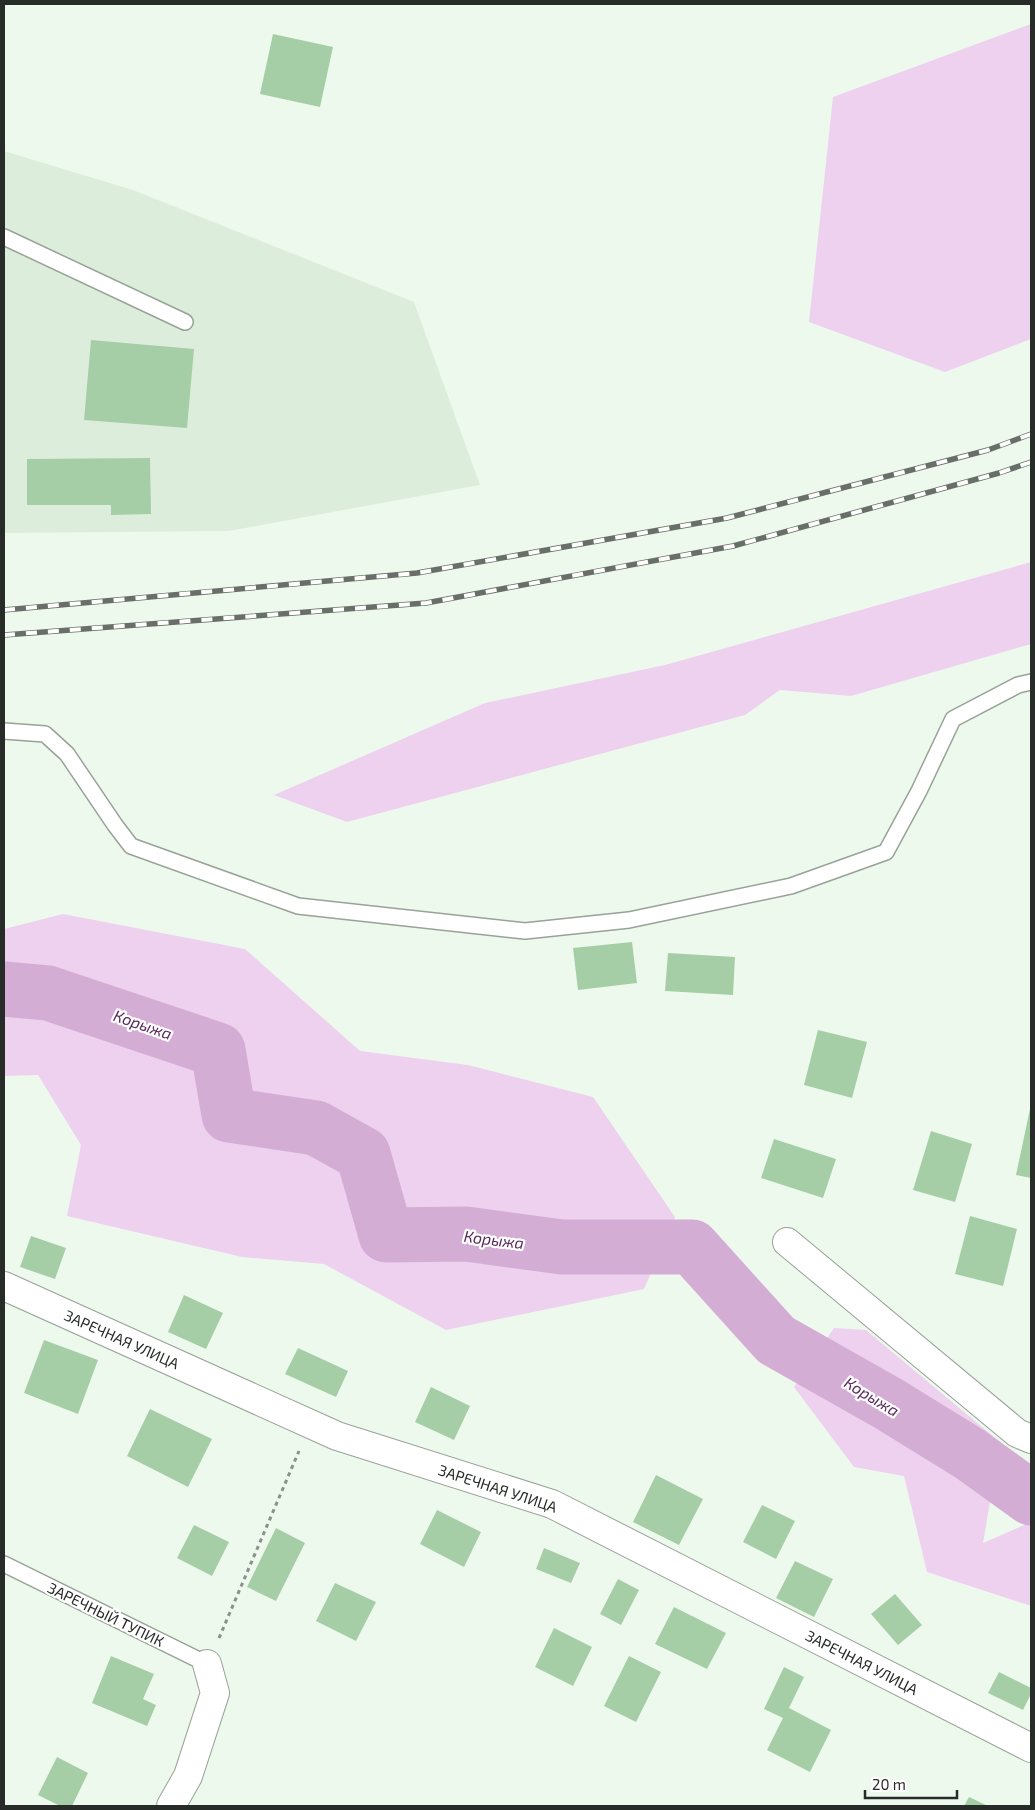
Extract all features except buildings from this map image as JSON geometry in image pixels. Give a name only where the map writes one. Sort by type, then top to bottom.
[{"type":"street","points":[[786,1242],[1017,1433],[1031,1439]]},
{"type":"street","name":"ЗАРЕЧНАЯ УЛИЦА","points":[[4,1286],[337,1436],[552,1504],[1031,1748]]},
{"type":"street","points":[[171,1806],[188,1776],[215,1693],[207,1664]]},
{"type":"lane","points":[[4,237],[185,322]]},
{"type":"lane","points":[[4,731],[44,734],[67,754],[131,846],[298,906],[525,931],[629,920],[791,886],[886,852],[919,791],[953,719],[1018,686],[1031,682]]},
{"type":"lane","name":"ЗАРЕЧНЫЙ ТУПИК","points":[[4,1564],[207,1664]]},
{"type":"path","points":[[207,1664],[311,1424]]},
{"type":"shaded area","points":[[1031,24],[1031,339],[945,372],[809,322],[833,97]]},
{"type":"shaded area","points":[[4,151],[133,190],[414,302],[480,485],[229,531],[4,533]]},
{"type":"shaded area","points":[[1031,562],[1031,644],[851,696],[780,690],[745,715],[347,822],[274,795],[485,703],[665,665]]},
{"type":"shaded area","points":[[63,914],[245,949],[360,1051],[468,1065],[593,1097],[675,1217],[644,1289],[446,1330],[324,1264],[242,1257],[67,1216],[81,1145],[38,1075],[4,1076],[4,929]]},
{"type":"shaded area","points":[[834,1328],[866,1330],[1000,1442],[983,1543],[1031,1522],[1031,1606],[927,1572],[904,1476],[854,1467],[794,1387]]},
{"type":"waterway","name":"Корыжа","points":[[4,989],[48,993],[218,1050],[229,1115],[316,1128],[363,1154],[386,1235],[466,1234],[562,1247],[692,1247],[776,1340],[889,1404],[970,1454],[1031,1498]]},
{"type":"railway","points":[[4,610],[417,573],[727,518],[988,450],[1031,434]]},
{"type":"railway","points":[[4,635],[426,603],[733,546],[999,473],[1031,462]]}]
